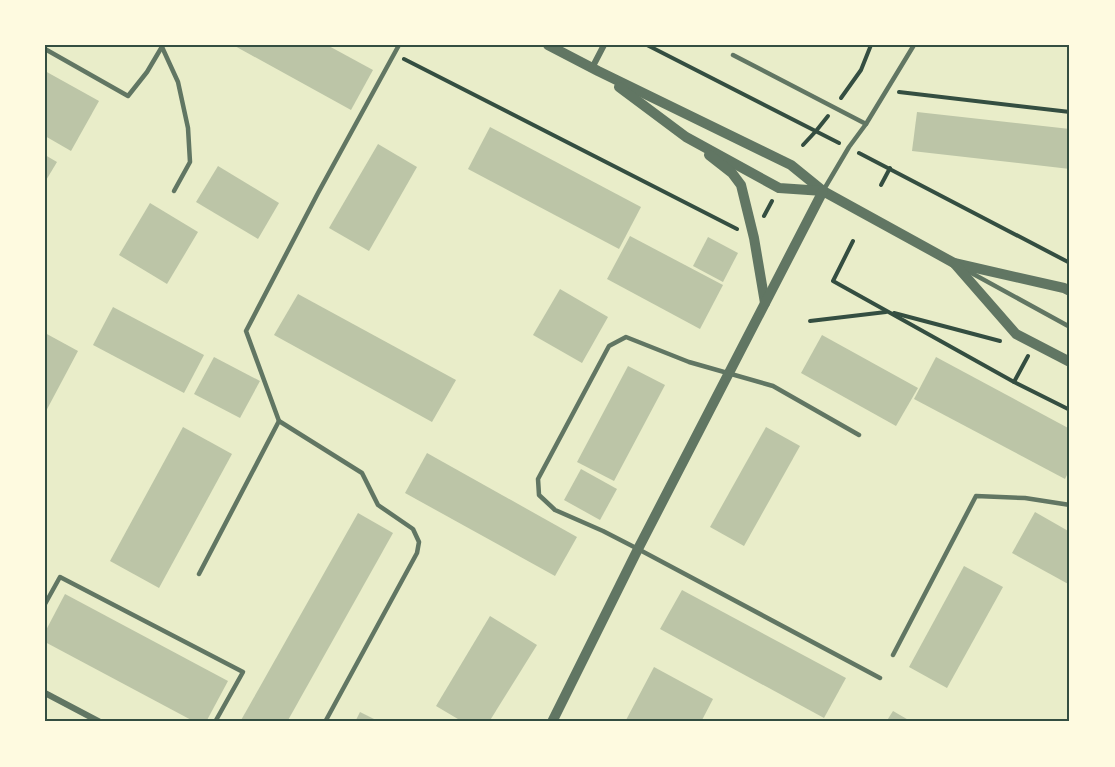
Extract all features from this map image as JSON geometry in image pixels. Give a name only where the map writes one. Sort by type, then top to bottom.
[{"type":"street","points":[[548,45],[791,165],[823,192],[954,263],[1070,291]]},
{"type":"street","points":[[595,70],[604,45]]},
{"type":"street","points":[[595,70],[732,173],[741,185],[754,238],[765,304]]},
{"type":"street","points":[[686,137],[779,188],[823,192]]},
{"type":"street","points":[[552,722],[638,549],[823,192]]},
{"type":"street","points":[[954,263],[1016,334],[1070,362]]},
{"type":"street","points":[[45,693],[99,722]]},
{"type":"lane","points":[[325,722],[417,553],[419,542],[413,529],[378,505],[362,473],[279,421],[246,331],[399,45]]},
{"type":"lane","points":[[823,192],[914,45]]},
{"type":"lane","points":[[45,49],[128,96],[147,72],[162,46]]},
{"type":"lane","points":[[162,46],[178,82],[188,128],[190,162],[174,191]]},
{"type":"lane","points":[[733,55],[866,124]]},
{"type":"lane","points":[[954,263],[1070,327]]},
{"type":"lane","points":[[859,435],[773,386],[689,362],[626,337],[609,346],[538,479],[539,495],[555,510],[638,549],[880,678]]},
{"type":"lane","points":[[199,574],[279,421]]},
{"type":"lane","points":[[893,655],[976,496],[1025,498],[1070,505]]},
{"type":"lane","points":[[45,604],[60,577],[243,672],[215,722]]},
{"type":"path","points":[[394,54],[737,230]]},
{"type":"path","points":[[886,91],[1070,112]]},
{"type":"path","points":[[881,185],[890,168]]},
{"type":"path","points":[[764,216],[775,196]]},
{"type":"path","points":[[853,241],[833,281],[1014,382],[1070,410]]},
{"type":"path","points":[[810,321],[887,312],[1001,341]]},
{"type":"path","points":[[1014,382],[1032,349]]},
{"type":"building","points":[[233,45],[327,45],[373,70],[351,110]]},
{"type":"building","points":[[45,71],[99,101],[71,151],[45,136]]},
{"type":"building","points":[[917,112],[1070,129],[1070,169],[912,151]]},
{"type":"building","points":[[490,127],[641,207],[619,249],[468,169]]},
{"type":"building","points":[[378,144],[417,167],[369,251],[329,228]]},
{"type":"building","points":[[45,155],[57,162],[45,182]]},
{"type":"building","points":[[218,166],[279,203],[258,239],[196,202]]},
{"type":"building","points":[[150,203],[198,232],[167,284],[119,255]]},
{"type":"building","points":[[630,236],[723,285],[700,329],[607,279]]},
{"type":"building","points":[[708,237],[738,253],[723,282],[693,266]]},
{"type":"building","points":[[560,289],[608,317],[582,363],[533,335]]},
{"type":"building","points":[[298,294],[456,380],[432,422],[274,335]]},
{"type":"building","points":[[113,307],[204,355],[184,393],[93,345]]},
{"type":"building","points":[[45,333],[78,351],[45,413]]},
{"type":"building","points":[[822,335],[918,388],[896,426],[801,373]]},
{"type":"building","points":[[214,357],[260,381],[240,418],[194,394]]},
{"type":"building","points":[[936,357],[1070,429],[1070,469],[1065,479],[914,399]]},
{"type":"building","points":[[628,366],[665,385],[614,481],[577,462]]},
{"type":"building","points":[[183,427],[232,454],[159,588],[110,561]]},
{"type":"building","points":[[766,427],[800,446],[744,546],[710,527]]},
{"type":"building","points":[[427,453],[577,537],[555,576],[405,493]]},
{"type":"building","points":[[581,469],[617,489],[600,520],[564,500]]},
{"type":"building","points":[[1035,512],[1070,532],[1070,585],[1012,553]]},
{"type":"building","points":[[358,513],[393,533],[287,722],[240,722]]},
{"type":"building","points":[[964,566],[1003,587],[947,688],[909,667]]},
{"type":"building","points":[[682,590],[846,678],[824,718],[660,629]]},
{"type":"building","points":[[65,594],[228,681],[206,722],[195,722],[45,642],[45,632]]},
{"type":"building","points":[[490,616],[537,645],[489,722],[463,722],[436,706]]},
{"type":"building","points":[[654,667],[713,699],[701,722],[625,722]]},
{"type":"building","points":[[893,711],[912,722],[886,722]]},
{"type":"building","points":[[360,712],[380,722],[355,722]]}]
